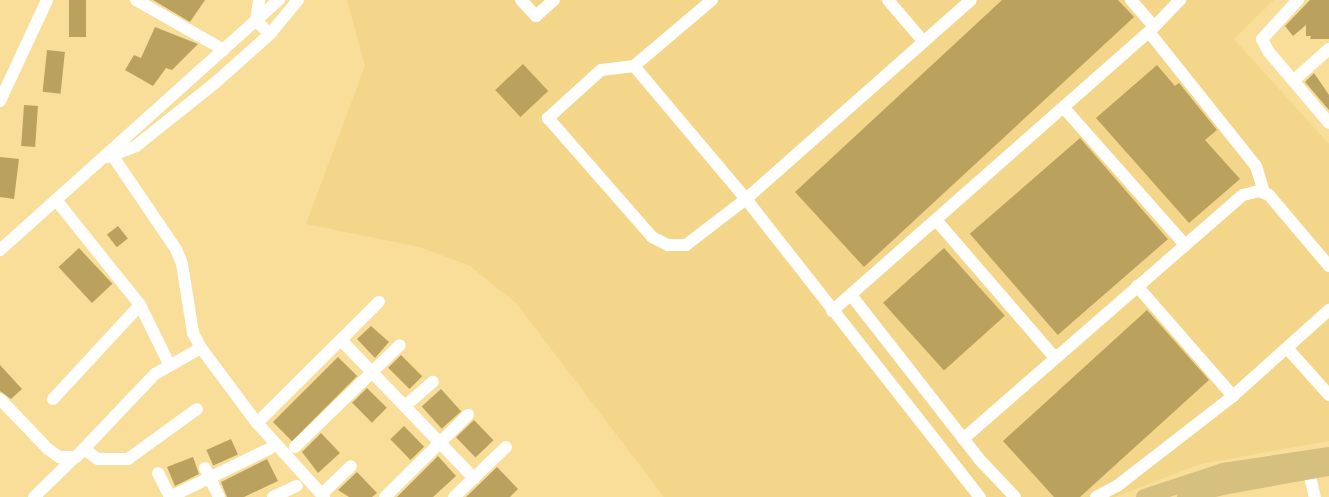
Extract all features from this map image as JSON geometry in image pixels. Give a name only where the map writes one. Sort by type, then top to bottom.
[{"type":"main road","points":[[1144,497],[1206,475],[1329,455]]},
{"type":"main road","points":[[1186,497],[1222,487],[1329,468]]},
{"type":"street","points":[[0,101],[47,0]]},
{"type":"street","points":[[136,0],[224,50]]},
{"type":"street","points":[[256,21],[258,0]]},
{"type":"street","points":[[0,250],[108,156],[279,0]]},
{"type":"street","points":[[108,156],[136,146],[270,34],[298,0]]},
{"type":"street","points":[[521,0],[536,16],[554,0]]},
{"type":"street","points":[[712,0],[634,66],[601,70],[548,118],[652,237],[668,245],[686,245],[746,198],[923,40],[971,0]]},
{"type":"street","points":[[888,0],[923,40]]},
{"type":"street","points":[[1131,0],[1256,166],[1264,194]]},
{"type":"street","points":[[832,311],[1064,108],[1180,0]]},
{"type":"street","points":[[1298,0],[1262,39],[1268,51],[1329,123]]},
{"type":"street","points":[[256,21],[270,34]]},
{"type":"street","points":[[1294,80],[1329,49]]},
{"type":"street","points":[[634,66],[746,198],[832,311],[980,497]]},
{"type":"street","points":[[1064,108],[1185,245]]},
{"type":"street","points":[[108,156],[176,249],[182,264],[193,333],[201,348],[257,423],[323,496],[351,466]]},
{"type":"street","points":[[963,439],[1137,286],[1243,195],[1251,191],[1264,194],[1279,205],[1329,266]]},
{"type":"street","points":[[56,200],[140,305],[169,364]]},
{"type":"street","points":[[936,220],[1055,358]]},
{"type":"street","points":[[1137,286],[1233,396]]},
{"type":"street","points":[[851,295],[963,439],[1006,491],[1015,497]]},
{"type":"street","points":[[257,423],[379,302]]},
{"type":"street","points":[[53,399],[140,305]]},
{"type":"street","points":[[1096,497],[1117,486],[1233,396],[1329,310]]},
{"type":"street","points":[[341,340],[474,478]]},
{"type":"street","points":[[295,447],[400,344]]},
{"type":"street","points":[[34,497],[80,454],[141,386],[169,364],[201,348]]},
{"type":"street","points":[[1287,348],[1329,395]]},
{"type":"street","points":[[405,406],[433,382]]},
{"type":"street","points":[[0,399],[48,449],[59,457],[80,454],[98,459],[128,459],[197,409]]},
{"type":"street","points":[[385,497],[468,415]]},
{"type":"street","points":[[454,497],[506,447]]},
{"type":"street","points":[[158,473],[170,497],[207,473],[269,449]]},
{"type":"street","points":[[1309,472],[1315,497]]},
{"type":"street","points":[[207,473],[219,497]]},
{"type":"street","points":[[273,497],[297,486]]},
{"type":"shaded area","points":[[347,0],[1274,0],[1234,39],[1329,144],[1329,441],[1200,464],[1115,497],[664,497],[516,303],[470,266],[419,247],[306,224],[365,66]]},
{"type":"building","points":[[69,0],[86,0],[86,37],[69,37]]},
{"type":"building","points":[[153,0],[205,0],[190,22]]},
{"type":"building","points":[[1002,0],[1118,0],[1134,17],[864,267],[795,192]]},
{"type":"building","points":[[1310,0],[1329,0],[1329,39],[1310,39],[1311,36],[1306,36],[1306,25],[1293,36],[1285,26]]},
{"type":"building","points":[[155,27],[198,44],[172,70],[166,68],[153,86],[125,70],[134,55],[141,58]]},
{"type":"building","points":[[47,50],[65,52],[61,94],[43,92]]},
{"type":"building","points":[[523,64],[548,91],[520,117],[495,90]]},
{"type":"building","points":[[1157,65],[1175,86],[1179,83],[1217,130],[1205,140],[1240,179],[1189,223],[1096,118]]},
{"type":"building","points":[[1314,73],[1329,95],[1329,110],[1305,82]]},
{"type":"building","points":[[24,105],[38,106],[35,147],[21,146]]},
{"type":"building","points":[[1080,138],[1168,239],[1058,335],[970,234]]},
{"type":"building","points":[[0,157],[19,159],[14,199],[0,197]]},
{"type":"building","points":[[118,226],[128,239],[117,247],[107,235]]},
{"type":"building","points":[[79,248],[112,284],[92,303],[59,267]]},
{"type":"building","points":[[944,248],[1005,316],[944,370],[883,303]]},
{"type":"building","points":[[1147,310],[1209,380],[1080,497],[1054,497],[1003,441]]},
{"type":"building","points":[[371,326],[389,342],[375,358],[357,339]]},
{"type":"building","points":[[401,355],[422,376],[409,389],[388,368]]},
{"type":"building","points":[[338,357],[357,376],[292,441],[273,422]]},
{"type":"building","points":[[0,365],[22,389],[11,399],[0,391]]},
{"type":"building","points":[[367,388],[387,408],[372,423],[352,403]]},
{"type":"building","points":[[441,389],[461,411],[442,429],[422,406]]},
{"type":"building","points":[[474,420],[493,440],[475,458],[456,437]]},
{"type":"building","points":[[404,426],[424,447],[410,460],[390,439]]},
{"type":"building","points":[[321,433],[340,453],[318,473],[302,452]]},
{"type":"building","points":[[231,439],[238,455],[213,466],[206,450]]},
{"type":"building","points":[[438,456],[456,476],[433,497],[397,497]]},
{"type":"building","points":[[193,457],[199,474],[175,486],[167,467]]},
{"type":"building","points":[[267,459],[278,481],[244,497],[227,497],[221,482]]},
{"type":"building","points":[[497,467],[518,489],[510,497],[466,497]]},
{"type":"building","points":[[357,472],[377,493],[372,497],[349,497],[338,490]]}]
